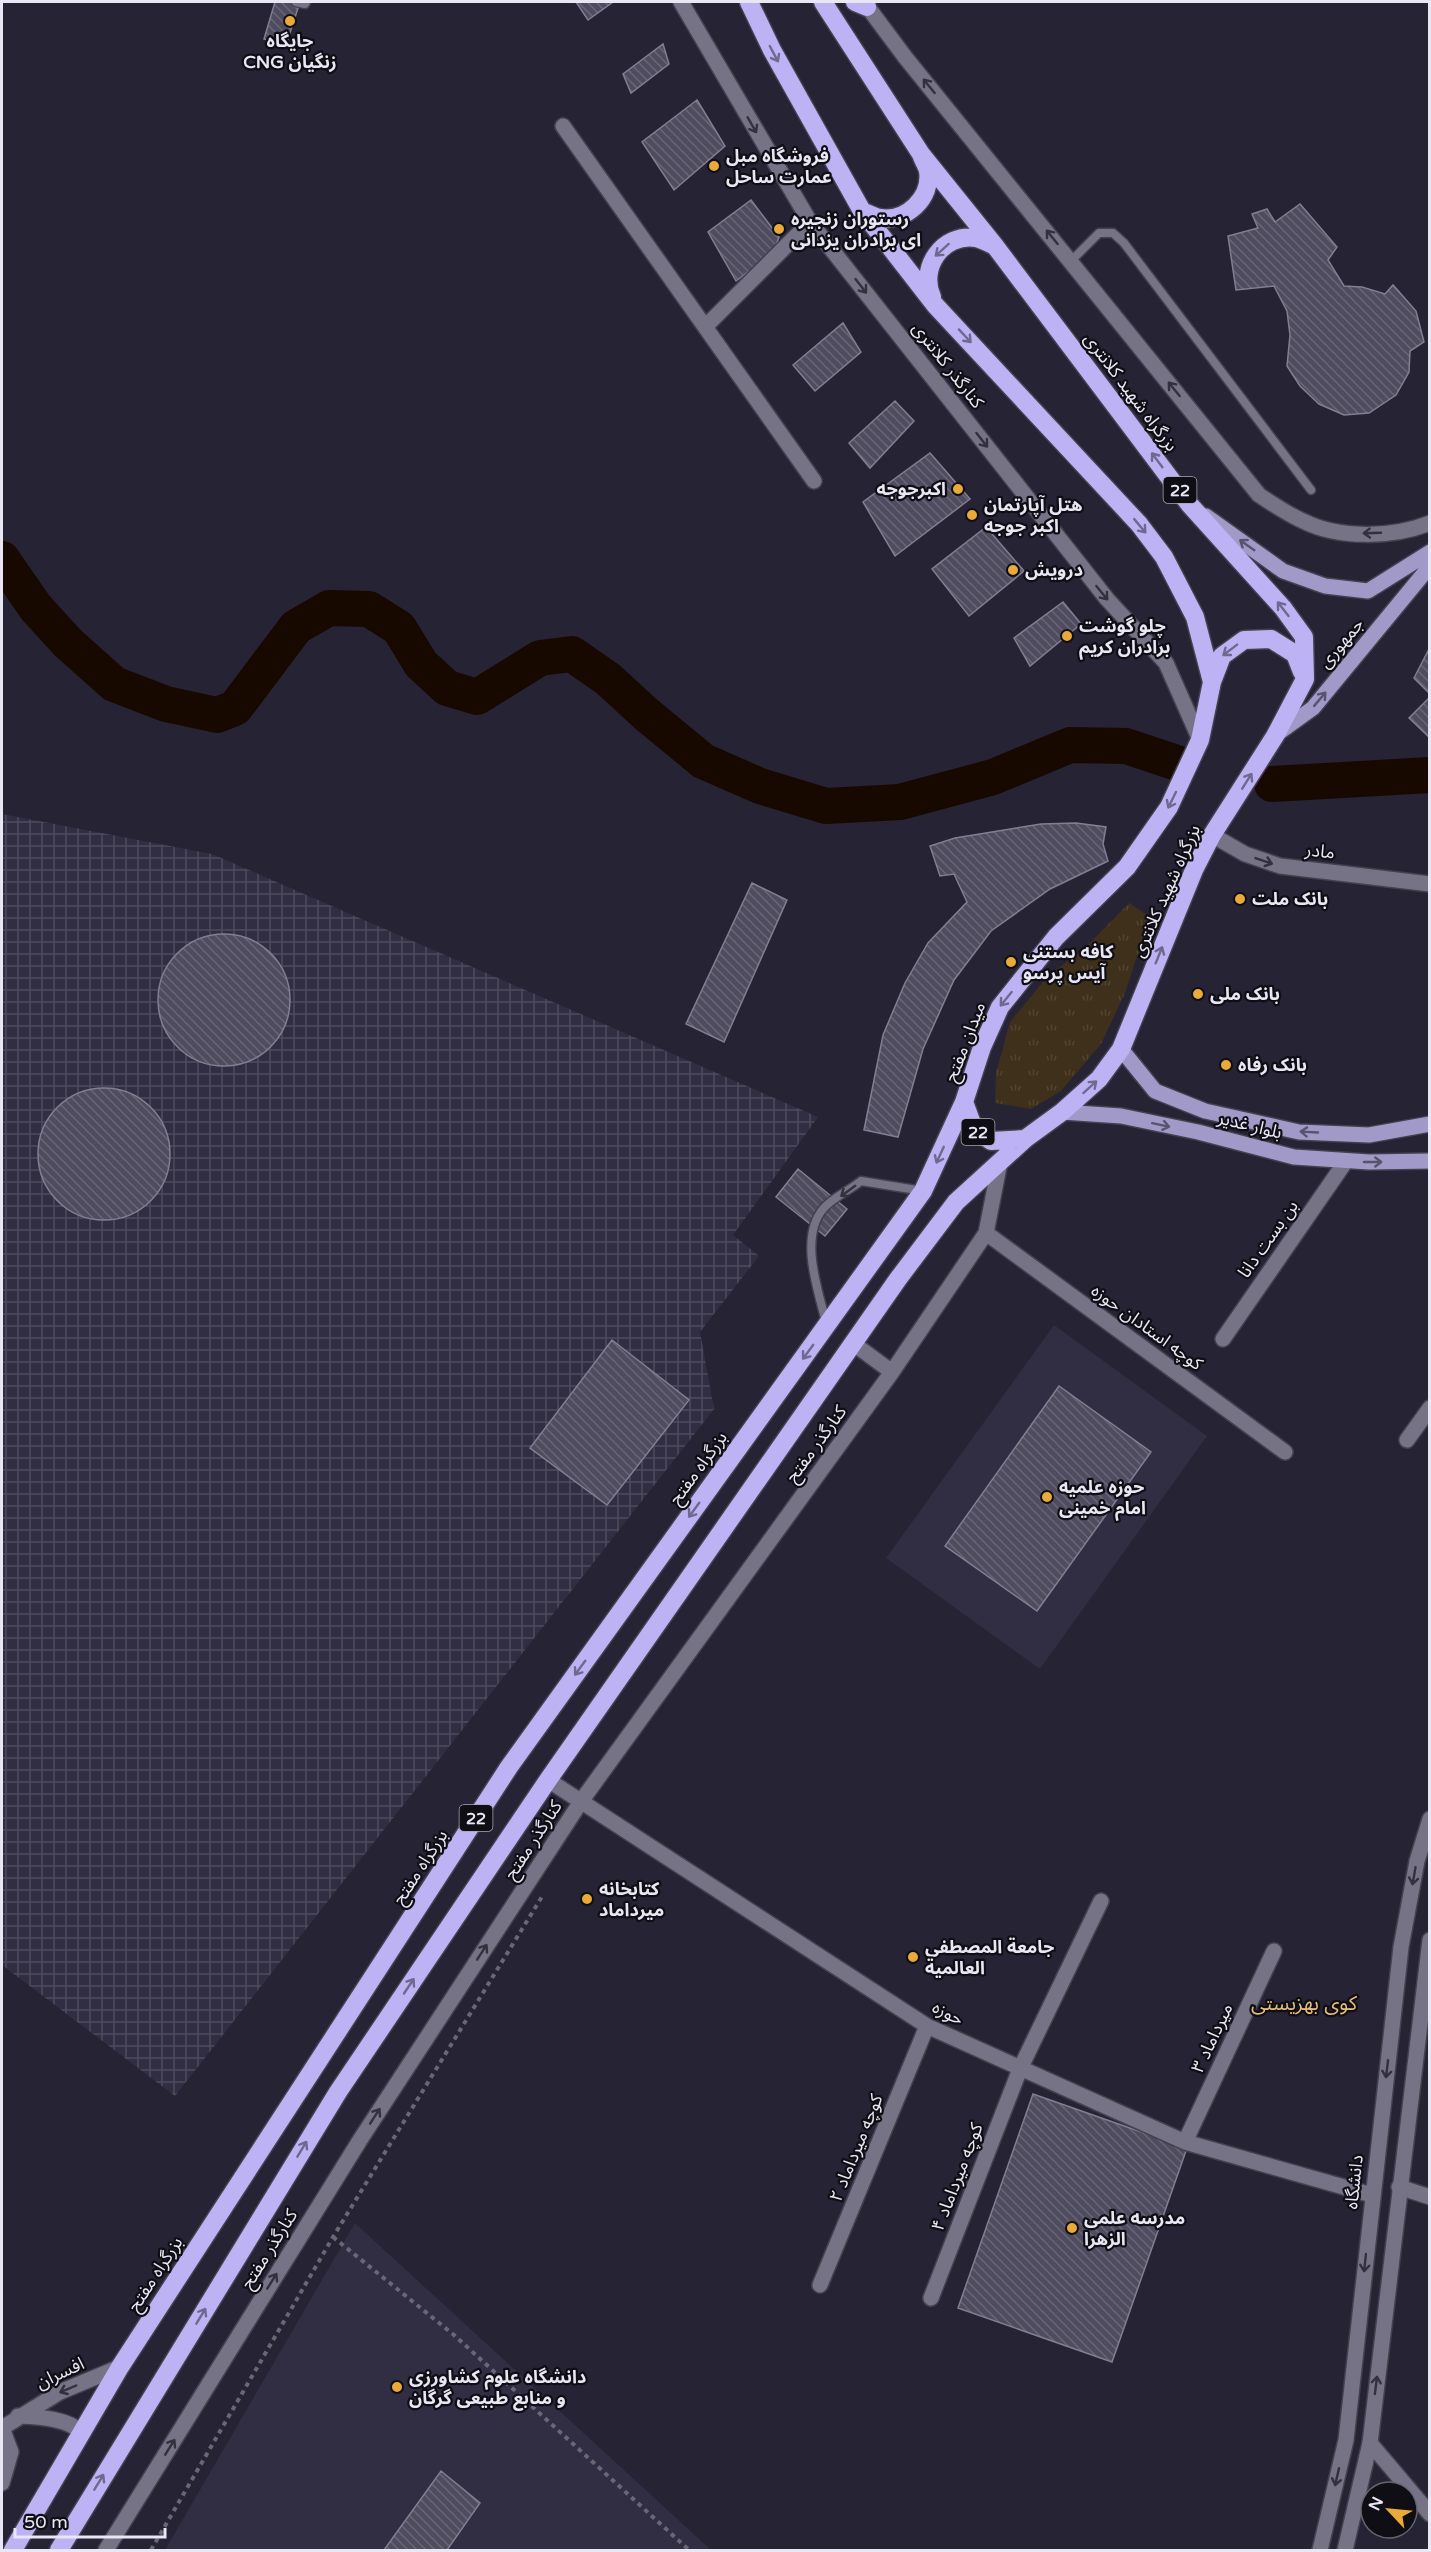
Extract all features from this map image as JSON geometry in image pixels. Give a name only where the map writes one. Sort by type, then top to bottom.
[{"type":"highway","name":"بزرگراه شهید کلانتری","points":[[749,2],[772,50],[862,211],[935,305],[1139,524],[1164,557],[1195,617],[1212,682],[1200,740],[1169,807],[1127,867],[1056,937]]},
{"type":"highway","name":"بزرگراه شهید کلانتری","points":[[823,2],[921,154],[995,246],[1190,505],[1283,608],[1304,637],[1305,679],[1275,736],[1212,835],[1194,870],[1121,1049]]},
{"type":"highway","points":[[862,211],[879,218],[889,218],[898,217],[915,208],[926,191],[928,172],[921,154]]},
{"type":"highway","points":[[935,305],[927,286],[929,266],[939,249],[957,239],[977,238],[995,246]]},
{"type":"highway","points":[[1212,682],[1222,656],[1244,640],[1271,639],[1295,654],[1305,679]]},
{"type":"highway","name":"میدان مفتح","points":[[1025,1139],[991,1141],[974,1129],[964,1102],[982,1047],[1000,1006],[1056,937]]},
{"type":"highway","name":"22","points":[[59,2550],[338,2092],[548,1780],[898,1279],[956,1202],[1025,1139],[1062,1112],[1099,1079],[1121,1049]]},
{"type":"highway","name":"بزرگراه مفتح","points":[[13,2550],[120,2367],[509,1767],[923,1191],[964,1102]]},
{"type":"main road","name":"کنارگذر کلانتری","points":[[681,2],[810,222],[1107,599],[1166,663],[1200,740]]},
{"type":"main road","points":[[862,3],[1258,495],[1304,522],[1345,534],[1381,533],[1430,523]]},
{"type":"main road","points":[[562,126],[814,481]]},
{"type":"main road","points":[[705,327],[810,222]]},
{"type":"main road","points":[[1190,505],[1282,570],[1325,586],[1368,591],[1430,552]]},
{"type":"main road","name":"جمهوری","points":[[1275,736],[1313,708],[1430,566]]},
{"type":"main road","name":"مادر","points":[[1212,835],[1245,854],[1280,866],[1430,884]]},
{"type":"main road","name":"بلوار غدیر","points":[[1121,1049],[1155,1091],[1205,1111],[1299,1132],[1369,1136],[1430,1124]]},
{"type":"main road","name":"بلوار غدیر","points":[[1062,1112],[1121,1116],[1198,1132],[1294,1157],[1346,1161],[1430,1161]]},
{"type":"main road","name":"بن بست دانا","points":[[1223,1339],[1346,1161]]},
{"type":"main road","name":"کنارگذر مفتح","points":[[106,2550],[353,2150],[582,1800],[892,1372],[986,1233],[999,1162]]},
{"type":"main road","name":"کوچه استادان حوزه","points":[[986,1233],[1285,1452]]},
{"type":"main road","points":[[854,1344],[892,1372]]},
{"type":"main road","points":[[1407,1440],[1430,1407]]},
{"type":"main road","name":"حوزه","points":[[548,1780],[927,2026],[1185,2142],[1372,2195]]},
{"type":"main road","name":"دانشگاه","points":[[1320,2550],[1346,2440],[1401,1947],[1417,1861],[1430,1820]]},
{"type":"main road","name":"کوچه میرداماد ۴","points":[[931,2298],[1020,2069],[1101,1901]]},
{"type":"main road","points":[[1345,2550],[1370,2443],[1430,1940]]},
{"type":"main road","name":"۳ میرداماد","points":[[1185,2142],[1274,1951]]},
{"type":"main road","name":"کوچه میرداماد ۲","points":[[820,2285],[927,2026]]},
{"type":"main road","points":[[1399,2187],[1430,2197]]},
{"type":"main road","name":"افسران","points":[[2,2428],[60,2392],[120,2367]]},
{"type":"main road","name":"افسران","points":[[18,2416],[58,2421],[82,2433]]},
{"type":"main road","points":[[2,2428],[11,2452],[2,2483]]},
{"type":"main road","points":[[1346,2440],[1370,2443],[1430,2514]]},
{"type":"lane","points":[[296,2],[305,4],[306,2]]},
{"type":"lane","points":[[1071,261],[1099,233],[1113,233],[1124,243],[1311,490]]},
{"type":"lane","points":[[827,1325],[811,1264],[814,1226],[824,1209],[861,1181],[923,1191]]},
{"type":"path","points":[[151,2550],[333,2237],[546,1891]]},
{"type":"path","points":[[333,2237],[454,2335],[689,2550]]},
{"type":"shaded area","points":[[2,814],[212,854],[818,1117],[733,1235],[759,1256],[700,1332],[714,1409],[175,2096],[2,1965]]},
{"type":"shaded area","name":"حوزه علمیه امام خمینی","points":[[1054,1325],[1207,1436],[1040,1669],[886,1558]]},
{"type":"shaded area","name":"دانشگاه علوم کشاورزی و منابع طبیعی گرگان","points":[[355,2223],[711,2550],[165,2550]]},
{"type":"green space","points":[[1129,903],[1153,919],[1137,956],[1125,993],[1101,1044],[1061,1091],[1031,1109],[995,1103],[996,1073],[1010,1022],[1047,977],[1086,947]]},
{"type":"building","points":[[275,2],[300,2],[286,45],[264,39]]},
{"type":"building","points":[[576,2],[613,2],[588,20]]},
{"type":"building","points":[[663,44],[669,64],[631,93],[623,74]]},
{"type":"building","points":[[697,100],[725,146],[674,190],[642,142]]},
{"type":"building","points":[[751,200],[779,237],[773,253],[736,281],[708,232]]},
{"type":"building","points":[[1300,204],[1337,247],[1328,260],[1344,286],[1362,287],[1385,294],[1393,285],[1416,311],[1424,342],[1410,351],[1409,372],[1396,395],[1369,413],[1344,415],[1319,404],[1300,386],[1287,366],[1290,335],[1287,311],[1274,286],[1236,290],[1228,236],[1258,228],[1252,214],[1267,209],[1275,222]]},
{"type":"building","points":[[843,323],[861,352],[815,391],[793,365]]},
{"type":"building","points":[[895,401],[914,421],[870,468],[849,443]]},
{"type":"building","points":[[930,453],[970,499],[895,556],[863,502]]},
{"type":"building","points":[[986,527],[1024,571],[969,616],[932,569]]},
{"type":"building","points":[[1063,602],[1081,624],[1030,666],[1014,638]]},
{"type":"building","points":[[1430,647],[1430,694],[1414,678]]},
{"type":"building","points":[[1430,697],[1430,738],[1409,718]]},
{"type":"building","points":[[1076,823],[1106,827],[1103,844],[1108,861],[1050,889],[991,931],[954,980],[923,1049],[898,1137],[864,1130],[883,1035],[905,983],[928,943],[967,902],[954,874],[940,876],[930,846],[955,838],[1041,824]]},
{"type":"building","points":[[752,883],[787,900],[724,1042],[686,1024]]},
{"type":"building","points":[[224,934],[249,939],[271,953],[285,975],[290,1000],[285,1025],[271,1047],[249,1061],[224,1066],[199,1061],[177,1047],[163,1025],[158,1000],[163,975],[177,953],[199,939]]},
{"type":"building","points":[[104,1088],[129,1093],[150,1108],[165,1129],[170,1154],[165,1179],[150,1200],[129,1215],[104,1220],[79,1215],[58,1200],[43,1179],[38,1154],[43,1129],[58,1108],[79,1093]]},
{"type":"building","points":[[798,1169],[847,1209],[825,1236],[776,1197]]},
{"type":"building","points":[[612,1340],[689,1400],[607,1505],[530,1448]]},
{"type":"building","points":[[1059,1386],[1151,1452],[1037,1611],[945,1546]]},
{"type":"building","name":"مدرسه علمی الزهرا","points":[[1033,2094],[1187,2148],[1112,2362],[958,2308]]},
{"type":"building","points":[[441,2471],[480,2503],[447,2550],[384,2550]]},
{"type":"waterway","points":[[2,559],[36,608],[68,643],[114,684],[166,704],[217,715],[235,708],[296,627],[329,608],[369,609],[399,628],[421,664],[447,688],[477,697],[540,658],[572,654],[608,679],[703,761],[760,786],[826,806],[900,802],[993,777],[1070,745],[1126,746],[1177,763]]},
{"type":"waterway","points":[[1272,784],[1430,775]]},
{"type":"place","name":"جایگاه CNG زنگیان","points":[[290,21]]},
{"type":"place","name":"فروشگاه مبل عمارت ساحل","points":[[714,166]]},
{"type":"place","name":"رستوران زنجیره ای برادران یزدانی","points":[[779,229]]},
{"type":"place","name":"اکبرجوجه","points":[[958,489]]},
{"type":"place","name":"هتل آپارتمان اکبر جوجه","points":[[972,515]]},
{"type":"place","name":"درویش","points":[[1013,570]]},
{"type":"place","name":"چلو گوشت برادران کریم","points":[[1067,636]]},
{"type":"place","name":"بانک ملت","points":[[1240,899]]},
{"type":"place","name":"کافه بستنی آیس پرسو","points":[[1011,962]]},
{"type":"place","name":"بانک ملی","points":[[1198,994]]},
{"type":"place","name":"بانک رفاه","points":[[1226,1065]]},
{"type":"place","name":"حوزه علمیه امام خمینی","points":[[1047,1497]]},
{"type":"place","name":"کتابخانه میرداماد","points":[[587,1899]]},
{"type":"place","name":"جامعة المصطفی العالمیة","points":[[913,1957]]},
{"type":"place","name":"مدرسه علمی الزهرا","points":[[1072,2228]]},
{"type":"place","name":"دانشگاه علوم کشاورزی و منابع طبیعی گرگان","points":[[397,2387]]},
{"type":"district","name":"کوی بهزیستی","points":[[1304,2003]]}]
